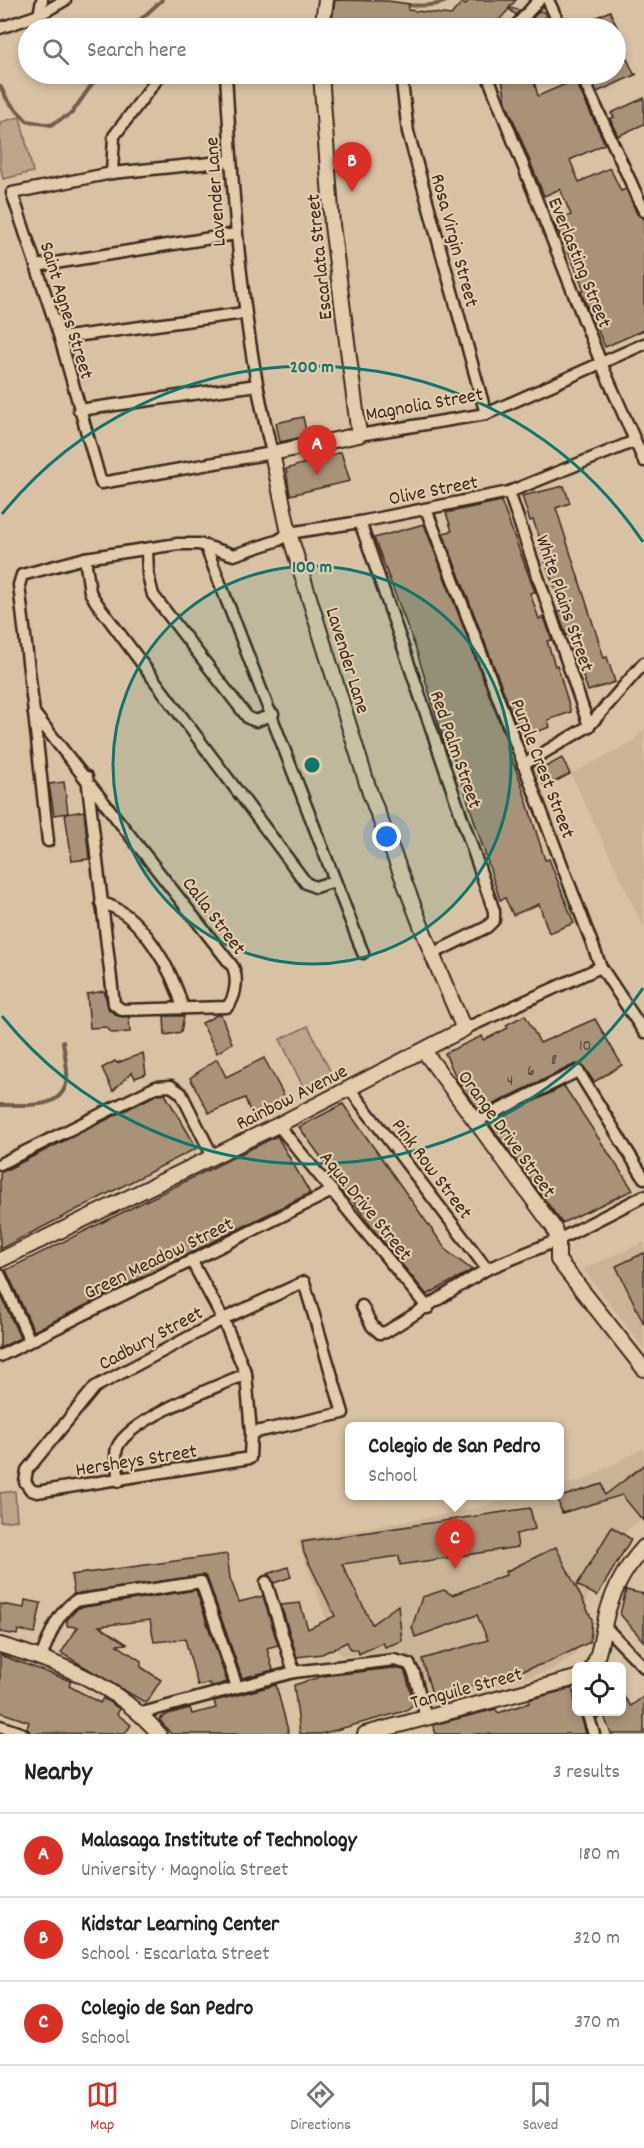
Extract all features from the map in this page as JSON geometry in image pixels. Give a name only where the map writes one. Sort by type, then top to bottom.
[{"type":"street","points":[[39,15],[42,0]]},
{"type":"street","points":[[30,18],[65,0]]},
{"type":"street","points":[[523,18],[539,0]]},
{"type":"street","points":[[548,0],[556,18]]},
{"type":"street","points":[[324,18],[326,3]]},
{"type":"street","points":[[0,28],[18,22]]},
{"type":"street","points":[[112,173],[114,136],[153,84]]},
{"type":"street","name":"Lavender Lane","points":[[227,84],[236,234],[244,313],[257,386],[289,533],[370,793],[432,954],[464,1029]]},
{"type":"street","name":"Escarlata Street","points":[[322,84],[332,225],[359,435]]},
{"type":"street","name":"Rosa Virgin Street","points":[[402,84],[408,132],[486,414]]},
{"type":"street","name":"Everlasting Street","points":[[491,84],[601,363],[644,461]]},
{"type":"street","points":[[586,84],[644,212]]},
{"type":"street","name":"Saint Agnes Street","points":[[231,161],[112,173],[12,193],[60,338],[100,483],[272,453]]},
{"type":"street","points":[[36,266],[236,234]]},
{"type":"street","points":[[60,338],[244,313]]},
{"type":"street","name":"Magnolia Street","points":[[272,453],[359,435],[486,414],[644,344]]},
{"type":"street","points":[[79,410],[257,386]]},
{"type":"street","name":"Olive Street","points":[[206,547],[234,555],[279,540],[289,533],[360,522],[509,492],[635,441]]},
{"type":"street","name":"White Plains Street","points":[[509,492],[589,726]]},
{"type":"street","name":"Purple Crest Street","points":[[426,509],[601,967],[644,1032]]},
{"type":"street","name":"Red Palm Street","points":[[360,522],[494,911],[494,920],[487,927],[432,954]]},
{"type":"street","points":[[48,841],[20,579],[32,570],[85,558],[178,544],[206,547],[273,714],[363,952]]},
{"type":"street","points":[[147,550],[148,575],[153,595],[248,718],[256,721],[273,714]]},
{"type":"street","points":[[85,558],[90,592],[96,602],[306,883],[315,887],[335,881]]},
{"type":"street","points":[[524,765],[589,726],[644,663]]},
{"type":"street","name":"Calla Street","points":[[34,713],[87,777],[236,973],[232,1002],[227,1006],[122,1010],[116,1007],[101,903],[87,777]]},
{"type":"street","points":[[101,903],[120,909],[141,932],[170,970],[183,1008]]},
{"type":"street","name":"Rainbow Avenue","points":[[0,1260],[278,1125],[464,1029],[601,967]]},
{"type":"street","name":"Orange Drive Street","points":[[423,1051],[554,1228],[558,1240],[558,1260],[644,1368]]},
{"type":"street","points":[[475,1122],[578,1071],[644,1178]]},
{"type":"street","points":[[0,1164],[156,1087],[171,1086],[181,1093],[213,1157]]},
{"type":"street","name":"Pink Row Street","points":[[349,1088],[487,1269]]},
{"type":"street","name":"Aqua Drive Street","points":[[278,1125],[428,1308]]},
{"type":"street","name":"Green Meadow Street","points":[[0,1356],[332,1191]]},
{"type":"street","points":[[362,1306],[372,1326],[380,1333],[428,1308],[487,1269],[558,1240],[644,1196]]},
{"type":"street","points":[[191,1260],[223,1319],[246,1374],[251,1432]]},
{"type":"street","points":[[0,1275],[30,1341]]},
{"type":"street","name":"Cadbury Street","points":[[28,1488],[25,1482],[27,1470],[95,1387],[223,1319],[304,1282],[343,1413],[251,1432]]},
{"type":"street","points":[[118,1481],[117,1447],[126,1436],[143,1422],[194,1396],[246,1374]]},
{"type":"street","name":"Hersheys Street","points":[[28,1488],[37,1492],[118,1481],[250,1458],[251,1432]]},
{"type":"street","points":[[594,1662],[601,1646],[612,1596],[626,1568],[644,1547]]},
{"type":"street","points":[[41,1657],[64,1608],[75,1601],[201,1582],[237,1687]]},
{"type":"street","points":[[266,1582],[294,1672]]},
{"type":"street","points":[[604,1626],[644,1668]]},
{"type":"street","points":[[0,1645],[41,1657],[89,1678],[142,1713],[159,1734]]},
{"type":"street","points":[[142,1713],[294,1672],[394,1660],[409,1664],[414,1673],[426,1718]]},
{"type":"street","name":"Tanguile Street","points":[[364,1734],[572,1679]]},
{"type":"street","points":[[588,1716],[594,1734]]},
{"type":"street","points":[[0,1726],[23,1734]]},
{"type":"shaded area","points":[[20,117],[33,172],[3,179],[0,165],[0,122]]},
{"type":"shaded area","points":[[644,729],[644,928],[571,774],[632,742]]},
{"type":"shaded area","points":[[308,1026],[333,1077],[305,1091],[280,1039]]},
{"type":"shaded area","points":[[644,1242],[644,1349],[583,1269]]},
{"type":"shaded area","points":[[644,1448],[644,1517],[616,1539],[587,1598],[586,1625],[575,1655],[550,1671],[422,1706],[405,1652],[340,1656],[297,1540],[459,1512],[507,1500],[564,1500],[564,1485],[584,1480]]},
{"type":"shaded area","points":[[15,1491],[17,1520],[0,1522],[0,1493]]},
{"type":"building","points":[[335,0],[388,1],[409,4],[408,10],[451,15],[462,2],[465,5],[470,0],[516,0],[509,8],[520,10],[516,15],[509,9],[501,18],[332,18]]},
{"type":"building","points":[[539,11],[544,12],[547,18],[533,18]]},
{"type":"building","points":[[610,11],[613,18],[594,18]]},
{"type":"building","points":[[626,56],[634,74],[637,74],[626,79]]},
{"type":"building","points":[[503,84],[535,84],[538,96],[566,84],[577,84],[605,144],[570,160],[579,182],[610,168],[621,191],[626,189],[637,214],[644,218],[644,330],[605,347],[581,292],[584,290],[575,267],[554,223],[571,215],[560,189],[544,196],[506,102]]},
{"type":"building","points":[[593,84],[615,84],[597,92]]},
{"type":"building","points":[[644,98],[644,124],[618,136],[610,119],[614,117],[611,113]]},
{"type":"building","points":[[303,417],[307,436],[280,442],[276,423]]},
{"type":"building","points":[[341,452],[350,481],[290,495],[286,469]]},
{"type":"building","points":[[564,486],[570,503],[556,508],[604,658],[607,657],[615,682],[588,691],[569,634],[566,635],[558,612],[563,611],[540,548],[543,547],[533,520],[530,521],[522,496]]},
{"type":"building","points":[[501,501],[535,592],[530,593],[539,619],[544,617],[552,640],[547,641],[571,712],[548,720],[550,727],[521,737],[443,533],[452,531],[446,513]]},
{"type":"building","points":[[424,524],[508,744],[506,745],[520,780],[545,860],[549,859],[574,923],[549,933],[539,904],[513,915],[505,898],[500,900],[456,764],[447,741],[444,742],[417,652],[374,538]]},
{"type":"building","points":[[562,758],[570,774],[545,787],[536,772]]},
{"type":"building","points":[[64,782],[68,813],[54,815],[49,784]]},
{"type":"building","points":[[84,811],[89,859],[72,861],[65,814]]},
{"type":"building","points":[[104,991],[109,1010],[118,1016],[129,1017],[130,1032],[112,1033],[106,1027],[90,1028],[87,994]]},
{"type":"building","points":[[221,1015],[232,1043],[217,1053],[202,1023]]},
{"type":"building","points":[[525,1015],[540,1043],[595,1019],[622,1065],[594,1082],[584,1067],[575,1064],[480,1111],[459,1084],[445,1053],[482,1036],[484,1040],[508,1028],[506,1025]]},
{"type":"building","points":[[164,1016],[184,1016],[181,1032],[165,1035]]},
{"type":"building","points":[[143,1053],[146,1074],[135,1078],[132,1072],[113,1091],[102,1068],[115,1061],[117,1063]]},
{"type":"building","points":[[264,1058],[288,1103],[253,1119],[245,1098],[209,1113],[190,1078],[217,1059],[226,1077]]},
{"type":"building","points":[[564,1086],[633,1190],[562,1223],[489,1124]]},
{"type":"building","points":[[158,1094],[165,1094],[197,1148],[0,1249],[0,1173]]},
{"type":"building","points":[[343,1104],[447,1251],[472,1270],[427,1295],[373,1229],[299,1127]]},
{"type":"building","points":[[277,1136],[310,1193],[34,1331],[6,1270]]},
{"type":"building","points":[[644,1253],[644,1324],[616,1266]]},
{"type":"building","points":[[0,1293],[20,1338],[0,1348]]},
{"type":"building","points":[[644,1465],[644,1522],[622,1495],[562,1513],[558,1500],[564,1500],[564,1496],[602,1484],[605,1495]]},
{"type":"building","points":[[530,1508],[535,1529],[516,1534],[518,1547],[400,1565],[399,1556],[342,1564],[372,1624],[398,1605],[402,1641],[385,1647],[383,1642],[359,1654],[358,1650],[351,1650],[347,1642],[322,1654],[297,1657],[281,1605],[300,1603],[308,1629],[335,1616],[304,1553],[302,1542]]},
{"type":"building","points":[[612,1527],[631,1539],[597,1596],[577,1585]]},
{"type":"building","points":[[556,1547],[592,1619],[590,1642],[549,1662],[433,1698],[422,1659],[488,1640],[477,1615],[415,1637],[412,1627],[422,1597],[444,1590],[452,1595],[506,1575],[505,1572]]},
{"type":"building","points":[[227,1554],[230,1578],[239,1602],[263,1596],[278,1645],[267,1648],[273,1670],[242,1678],[208,1580],[204,1575],[74,1594],[71,1575]]},
{"type":"building","points":[[288,1567],[291,1577],[274,1583],[268,1574]]},
{"type":"building","points":[[196,1590],[227,1682],[211,1687],[210,1683],[198,1686],[185,1639],[154,1642],[150,1620],[99,1626],[127,1644],[117,1645],[141,1661],[141,1667],[161,1680],[146,1703],[61,1653],[78,1627],[67,1626],[67,1620],[78,1608]]},
{"type":"building","points":[[626,1590],[644,1594],[644,1642],[620,1614]]},
{"type":"building","points":[[25,1600],[41,1603],[35,1633],[18,1630],[17,1635],[0,1632],[0,1604],[24,1608]]},
{"type":"building","points":[[0,1655],[71,1681],[69,1686],[100,1703],[103,1698],[120,1709],[117,1714],[131,1725],[125,1734],[30,1733],[27,1728],[29,1722],[0,1712]]},
{"type":"building","points":[[393,1668],[404,1670],[406,1675],[414,1704],[405,1711],[321,1734],[300,1734],[294,1685],[323,1676]]},
{"type":"building","points":[[276,1685],[289,1734],[171,1734],[159,1719],[190,1708],[192,1714],[216,1708],[214,1701]]},
{"type":"building","points":[[572,1688],[572,1716],[581,1716],[586,1734],[436,1734],[433,1725],[496,1709],[498,1713],[529,1703],[528,1700]]},
{"type":"building","points":[[644,1696],[644,1734],[611,1734],[604,1716],[626,1716],[626,1700],[631,1706]]},
{"type":"waterway","points":[[142,18],[162,0]]},
{"type":"waterway","points":[[405,5],[433,5],[448,0]]},
{"type":"waterway","points":[[0,86],[8,101],[27,121],[51,125],[72,113],[92,84]]},
{"type":"waterway","points":[[0,1105],[41,1104],[58,1097],[64,1090],[67,1079],[63,1041]]},
{"type":"place","name":"Kidstar Learning Center","points":[[352,192]]},
{"type":"place","name":"Malasaga Institute of Technology","points":[[317,475]]},
{"type":"place","name":"Colegio de San Pedro","points":[[455,1569]]}]
